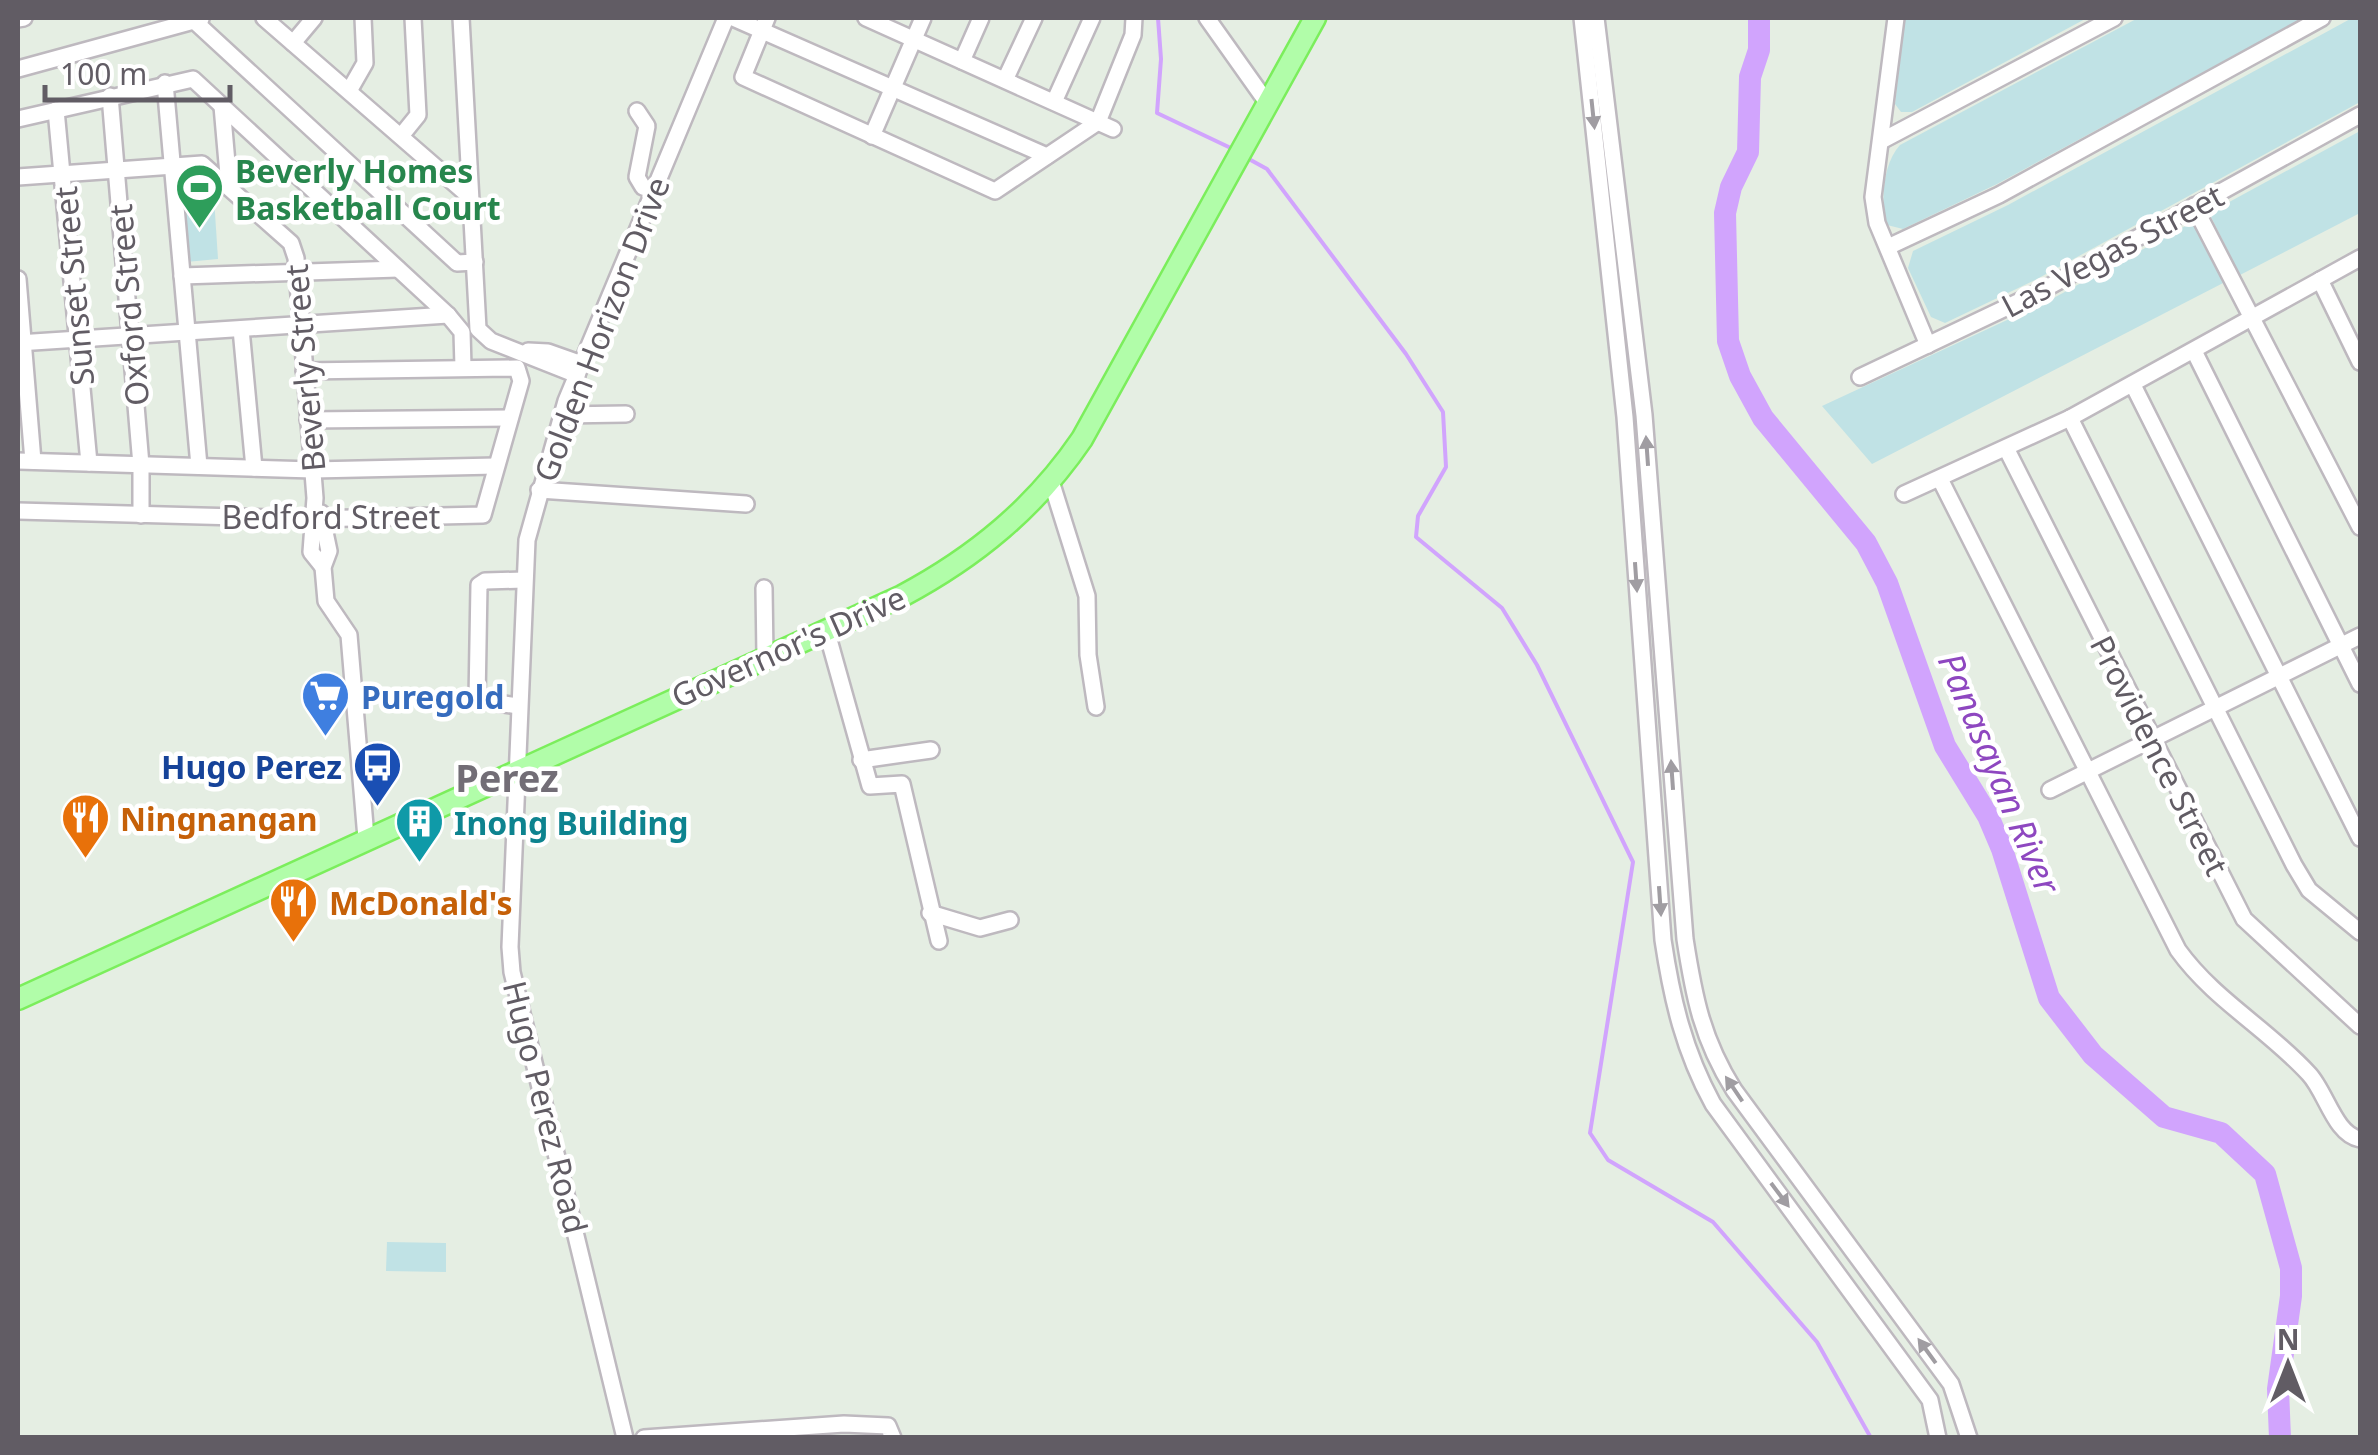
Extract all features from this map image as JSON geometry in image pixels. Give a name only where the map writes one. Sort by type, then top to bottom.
[{"type":"main road","name":"Governor's Drive","points":[[18,999],[826,629],[955,566],[1000,532],[1051,481],[1103,404],[1315,18]]},
{"type":"street","points":[[264,18],[470,196]]},
{"type":"street","points":[[293,43],[314,18]]},
{"type":"street","points":[[348,91],[365,63],[363,18]]},
{"type":"street","points":[[400,136],[418,115],[413,18]]},
{"type":"street","points":[[461,18],[478,329],[491,341],[525,351],[548,352],[579,370]]},
{"type":"street","name":"Golden Horizon Drive","points":[[515,771],[527,540],[540,490],[579,370],[726,18]]},
{"type":"street","points":[[733,18],[765,23],[893,87],[1047,156]]},
{"type":"street","points":[[869,18],[1106,126]]},
{"type":"street","points":[[872,136],[923,18]]},
{"type":"street","points":[[962,61],[981,18]]},
{"type":"street","points":[[1005,80],[1034,18]]},
{"type":"street","points":[[1054,102],[1092,18]]},
{"type":"street","points":[[765,23],[742,77],[995,190],[1047,156],[1106,126],[1134,35],[1134,18]]},
{"type":"street","points":[[1207,18],[1264,110]]},
{"type":"street","points":[[1582,18],[1624,417],[1663,940],[1672,998],[1688,1059],[1713,1104],[1930,1400],[1938,1438]]},
{"type":"street","points":[[1596,18],[1644,415],[1685,938],[1693,994],[1709,1050],[1734,1090],[1951,1384],[1969,1438]]},
{"type":"street","points":[[1896,18],[1873,197],[1877,223],[1928,344]]},
{"type":"street","points":[[1882,140],[2114,18]]},
{"type":"street","points":[[1888,247],[1999,195],[2322,18]]},
{"type":"street","points":[[18,69],[197,19],[457,262],[475,262]]},
{"type":"street","points":[[18,119],[193,79],[462,332],[464,367],[304,372]]},
{"type":"street","points":[[166,83],[199,466]]},
{"type":"street","name":"Oxford Street","points":[[110,96],[141,464],[141,514]]},
{"type":"street","points":[[222,106],[229,186]]},
{"type":"street","name":"Sunset Street","points":[[56,110],[89,463]]},
{"type":"street","points":[[638,111],[647,126],[637,177],[643,187],[653,190]]},
{"type":"street","name":"Las Vegas Street","points":[[1860,377],[2041,291],[2360,114]]},
{"type":"street","name":"Beverly Street","points":[[18,176],[202,164],[291,242],[297,272],[314,498],[317,519],[330,551],[323,567],[326,601],[349,634],[366,838]]},
{"type":"street","points":[[2194,206],[2360,527]]},
{"type":"street","points":[[1904,494],[2070,418],[2360,258]]},
{"type":"street","points":[[182,276],[398,269]]},
{"type":"street","points":[[18,279],[25,461],[312,470],[496,466]]},
{"type":"street","points":[[2320,280],[2360,362]]},
{"type":"street","points":[[20,343],[448,316]]},
{"type":"street","points":[[241,329],[254,468]]},
{"type":"street","points":[[2194,350],[2360,684]]},
{"type":"street","name":"Bedford Street","points":[[18,511],[317,519],[483,516],[522,376],[512,365],[464,367]]},
{"type":"street","points":[[2133,385],[2360,838]]},
{"type":"street","points":[[562,416],[626,414]]},
{"type":"street","points":[[308,420],[510,418]]},
{"type":"street","points":[[2070,418],[2309,890],[2360,932]]},
{"type":"street","name":"Providence Street","points":[[2006,448],[2244,919],[2360,1026]]},
{"type":"street","points":[[1940,478],[2178,950],[2196,976],[2310,1074],[2346,1133],[2360,1139]]},
{"type":"street","points":[[1051,481],[1086,596],[1088,655],[1096,707]]},
{"type":"street","points":[[540,490],[746,504]]},
{"type":"street","points":[[518,706],[477,700],[479,585],[485,580],[524,580]]},
{"type":"street","points":[[764,588],[764,657]]},
{"type":"street","points":[[826,629],[870,786],[902,784],[939,941]]},
{"type":"street","points":[[2050,790],[2360,636]]},
{"type":"street","points":[[861,760],[931,750]]},
{"type":"street","name":"Hugo Perez Road","points":[[515,771],[512,972],[624,1438]]},
{"type":"street","points":[[930,912],[980,928],[1010,920]]},
{"type":"street","points":[[2360,922],[2360,932]]},
{"type":"street","points":[[644,1438],[844,1424],[888,1426],[893,1438]]},
{"type":"shaded area","points":[[1905,18],[2087,18],[1912,112],[1901,112],[1895,104]]},
{"type":"shaded area","points":[[2138,18],[2303,18],[1997,184],[1903,229],[1887,225],[1885,183],[1890,162],[1900,145]]},
{"type":"shaded area","points":[[2352,18],[2360,18],[2360,102],[2037,279],[1945,323],[1931,317],[1908,268],[1913,251],[2008,205]]},
{"type":"shaded area","points":[[2360,131],[2360,213],[2240,275],[2209,213]]},
{"type":"shaded area","name":"Beverly Homes Basketball Court","points":[[214,198],[218,259],[186,262],[182,200]]},
{"type":"shaded area","points":[[2191,223],[2197,225],[2227,281],[1872,464],[1822,406],[2050,300]]},
{"type":"shaded area","points":[[387,1242],[446,1243],[446,1272],[386,1271]]},
{"type":"waterway","points":[[1158,18],[1161,59],[1157,113],[1235,150]]},
{"type":"waterway","name":"Panasayan River","points":[[1759,18],[1759,50],[1750,77],[1748,152],[1731,187],[1725,213],[1728,341],[1740,376],[1763,418],[1866,543],[1887,583],[1945,746],[1988,816],[2002,849],[2049,998],[2093,1055],[2164,1117],[2221,1133],[2265,1174],[2291,1268],[2278,1389],[2280,1438]]},
{"type":"waterway","points":[[1247,158],[1267,169],[1406,354],[1443,412],[1446,467],[1418,516],[1416,537],[1502,608],[1537,665],[1633,862],[1590,1133],[1608,1160],[1713,1222],[1817,1342],[1871,1438]]},
{"type":"place","name":"Beverly Homes Basketball Court","points":[[200,230]]},
{"type":"place","name":"Puregold","points":[[326,738]]},
{"type":"place","name":"Hugo Perez","points":[[377,808]]},
{"type":"place","name":"Ningnangan","points":[[85,860]]},
{"type":"place","name":"Inong Building","points":[[419,864]]},
{"type":"place","name":"McDonald's","points":[[294,944]]},
{"type":"district","name":"Perez","points":[[507,777]]}]
